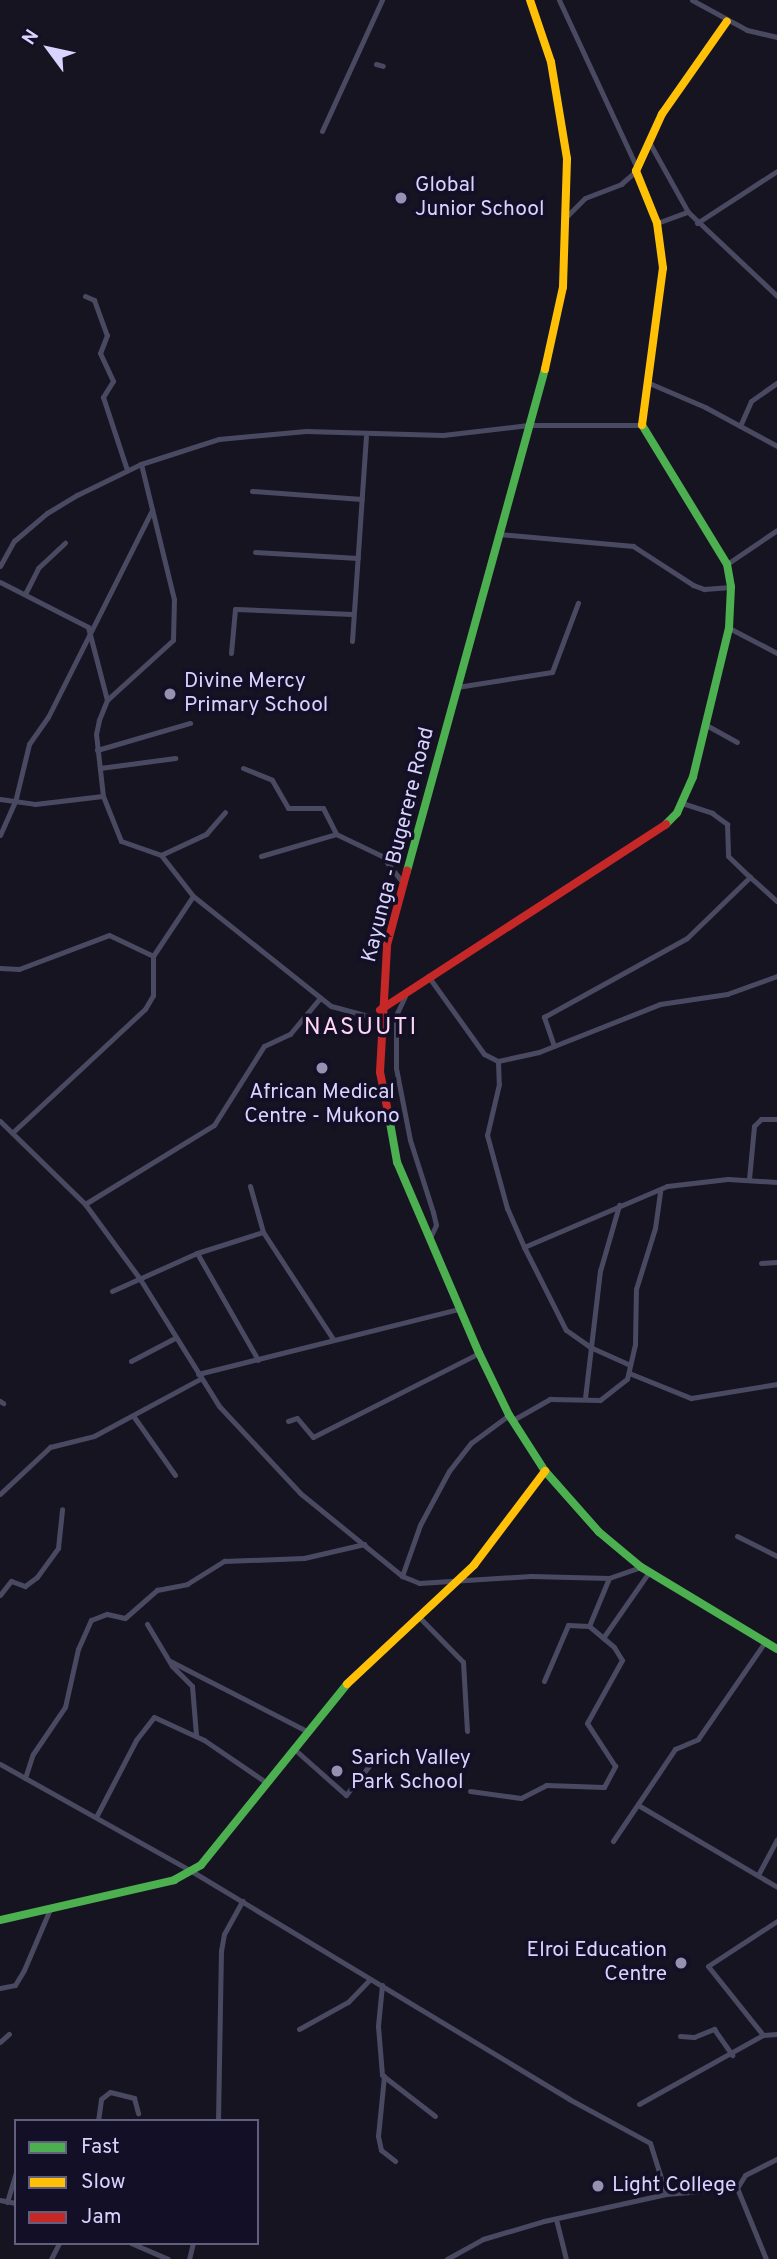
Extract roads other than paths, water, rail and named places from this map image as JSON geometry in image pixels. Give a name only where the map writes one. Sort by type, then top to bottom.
[{"type":"street","points":[[322,131],[382,0]]},
{"type":"street","name":"Kayunga - Bugerere Road","points":[[530,0],[551,62],[562,113],[568,176],[565,219],[567,252],[557,324],[387,944],[380,1015],[380,1072],[397,1162],[479,1353],[511,1418],[545,1471],[599,1532],[641,1567],[777,1649]]},
{"type":"street","points":[[141,464],[174,599],[173,640],[107,700],[96,734],[103,796],[121,841],[161,855],[193,896],[320,998],[347,1014],[380,1015],[428,976],[498,937],[656,834],[682,803],[708,726],[730,628],[731,587],[726,564],[642,425],[663,268],[657,223],[637,170],[559,0]]},
{"type":"street","points":[[692,0],[727,21],[777,37]]},
{"type":"street","points":[[565,219],[585,198],[621,184],[637,170],[662,114],[727,21]]},
{"type":"street","points":[[648,142],[697,223],[777,296]]},
{"type":"street","points":[[697,223],[777,171]]},
{"type":"street","points":[[657,223],[688,212]]},
{"type":"street","points":[[85,296],[94,300],[107,335],[100,353],[113,381],[103,397],[127,470]]},
{"type":"street","points":[[649,383],[777,446]]},
{"type":"street","points":[[740,426],[751,401],[777,383]]},
{"type":"street","points":[[1,562],[13,541],[47,513],[127,470],[219,439],[306,431],[366,436],[463,434],[528,425],[642,425]]},
{"type":"street","points":[[352,641],[366,436]]},
{"type":"street","points":[[252,491],[362,499]]},
{"type":"street","points":[[0,835],[15,803],[29,744],[48,717],[152,510]]},
{"type":"street","points":[[726,564],[777,530]]},
{"type":"street","points":[[499,534],[633,546],[704,589],[731,587]]},
{"type":"street","points":[[26,594],[38,568],[65,543]]},
{"type":"street","points":[[255,552],[358,558]]},
{"type":"street","points":[[0,582],[85,624],[91,635],[107,700]]},
{"type":"street","points":[[457,687],[552,672],[578,603]]},
{"type":"street","points":[[231,653],[235,610],[352,614]]},
{"type":"street","points":[[730,628],[777,653]]},
{"type":"street","points":[[97,750],[190,723]]},
{"type":"street","points":[[708,726],[737,742]]},
{"type":"street","points":[[100,768],[175,758]]},
{"type":"street","points":[[243,768],[272,780],[288,808],[323,808],[336,834],[382,856],[404,884]]},
{"type":"street","points":[[0,799],[15,803],[103,796]]},
{"type":"street","points":[[682,803],[712,813],[727,824],[728,856],[777,901]]},
{"type":"street","points":[[161,855],[206,834],[225,813]]},
{"type":"street","points":[[261,856],[336,834]]},
{"type":"street","points":[[554,1046],[544,1017],[687,938],[750,877]]},
{"type":"street","points":[[13,1132],[117,1040],[145,1009],[153,995],[153,956],[193,896]]},
{"type":"street","points":[[0,968],[19,969],[106,936],[153,956]]},
{"type":"street","points":[[428,976],[484,1054],[498,1062],[554,1046],[660,1004],[727,994],[777,976]]},
{"type":"street","points":[[406,994],[396,1016],[396,1068],[410,1140],[436,1225],[430,1238]]},
{"type":"street","points":[[85,1204],[214,1125],[264,1046],[290,1034],[320,998]]},
{"type":"street","points":[[498,1062],[499,1084],[487,1135],[507,1208],[524,1247],[566,1330],[590,1347],[631,1365]]},
{"type":"street","points":[[749,1179],[754,1126],[761,1119],[777,1119]]},
{"type":"street","points":[[0,1121],[85,1204],[140,1279],[199,1377],[280,1474],[402,1576],[419,1583],[459,1579],[609,1578],[641,1567]]},
{"type":"street","points":[[524,1247],[619,1205],[693,1181],[749,1179],[777,1182]]},
{"type":"street","points":[[250,1186],[263,1232],[333,1339]]},
{"type":"street","points":[[402,1576],[419,1525],[449,1471],[471,1443],[511,1418],[550,1399],[585,1398],[590,1402],[609,1397],[629,1373],[636,1289],[655,1228],[660,1191]]},
{"type":"street","points":[[585,1398],[600,1271],[619,1205]]},
{"type":"street","points":[[112,1291],[197,1253],[263,1232]]},
{"type":"street","points":[[197,1253],[258,1360]]},
{"type":"street","points":[[761,1263],[777,1262]]},
{"type":"street","points":[[0,1494],[50,1447],[87,1439],[134,1417],[199,1377],[333,1339],[458,1309]]},
{"type":"street","points":[[131,1360],[174,1338]]},
{"type":"street","points":[[288,1421],[297,1418],[313,1437],[479,1353]]},
{"type":"street","points":[[629,1373],[691,1398],[777,1384]]},
{"type":"street","points":[[134,1417],[175,1475]]},
{"type":"street","points":[[0,1920],[174,1881],[193,1872],[225,1839],[293,1748],[354,1674],[459,1579],[498,1536],[545,1471]]},
{"type":"street","points":[[0,1595],[11,1581],[25,1586],[37,1577],[58,1548],[62,1509]]},
{"type":"street","points":[[737,1536],[777,1556]]},
{"type":"street","points":[[25,1778],[33,1754],[65,1707],[78,1649],[91,1620],[107,1614],[125,1618],[157,1590],[187,1584],[224,1560],[316,1556],[364,1544]]},
{"type":"street","points":[[603,1638],[649,1572]]},
{"type":"street","points":[[589,1626],[609,1578]]},
{"type":"street","points":[[418,1616],[463,1662],[467,1731]]},
{"type":"street","points":[[147,1624],[170,1661],[192,1686],[196,1735]]},
{"type":"street","points":[[470,1791],[521,1798],[546,1785],[604,1787],[615,1766],[587,1723],[622,1660],[589,1626],[568,1625],[544,1681]]},
{"type":"street","points":[[613,1841],[679,1744],[698,1739],[765,1642]]},
{"type":"street","points":[[170,1661],[307,1731]]},
{"type":"street","points":[[96,1817],[147,1722],[154,1717],[196,1735],[267,1783]]},
{"type":"street","points":[[293,1748],[346,1795],[380,1752]]},
{"type":"street","points":[[0,1764],[193,1872],[650,2143],[666,2194]]},
{"type":"street","points":[[638,1805],[777,1887]]},
{"type":"street","points":[[758,1875],[777,1840]]},
{"type":"street","points":[[218,2119],[221,1951],[224,1934],[242,1901]]},
{"type":"street","points":[[0,1987],[15,1985],[50,1909]]},
{"type":"street","points":[[763,2035],[708,1966],[777,1922]]},
{"type":"street","points":[[299,2029],[348,2002],[370,1979]]},
{"type":"street","points":[[382,1985],[378,2049],[384,2076],[378,2136],[381,2151],[395,2161]]},
{"type":"street","points":[[680,2036],[694,2037],[714,2029],[732,2054]]},
{"type":"street","points":[[0,2042],[9,2034]]},
{"type":"street","points":[[639,2104],[763,2035],[777,2034]]},
{"type":"street","points":[[384,2076],[435,2116]]},
{"type":"street","points":[[98,2119],[101,2099],[110,2092],[134,2098],[138,2113]]},
{"type":"street","points":[[737,2188],[745,2175],[777,2159]]},
{"type":"street","points":[[4,2201],[14,2177]]},
{"type":"street","points":[[447,2259],[483,2239],[556,2219],[666,2194],[737,2188]]},
{"type":"street","points":[[737,2188],[766,2259]]},
{"type":"street","points":[[556,2219],[566,2259]]},
{"type":"street","points":[[136,2245],[168,2259]]},
{"type":"place","name":"Global Junior School","points":[[401,198]]},
{"type":"place","name":"Divine Mercy Primary School","points":[[170,694]]},
{"type":"place","name":"African Medical Centre - Mukono","points":[[322,1068]]},
{"type":"place","name":"Sarich Valley Park School","points":[[337,1771]]},
{"type":"place","name":"Elroi Education Centre","points":[[681,1963]]},
{"type":"place","name":"Light College","points":[[598,2186]]},
{"type":"district","name":"NASUUTI","points":[[361,1029]]}]
